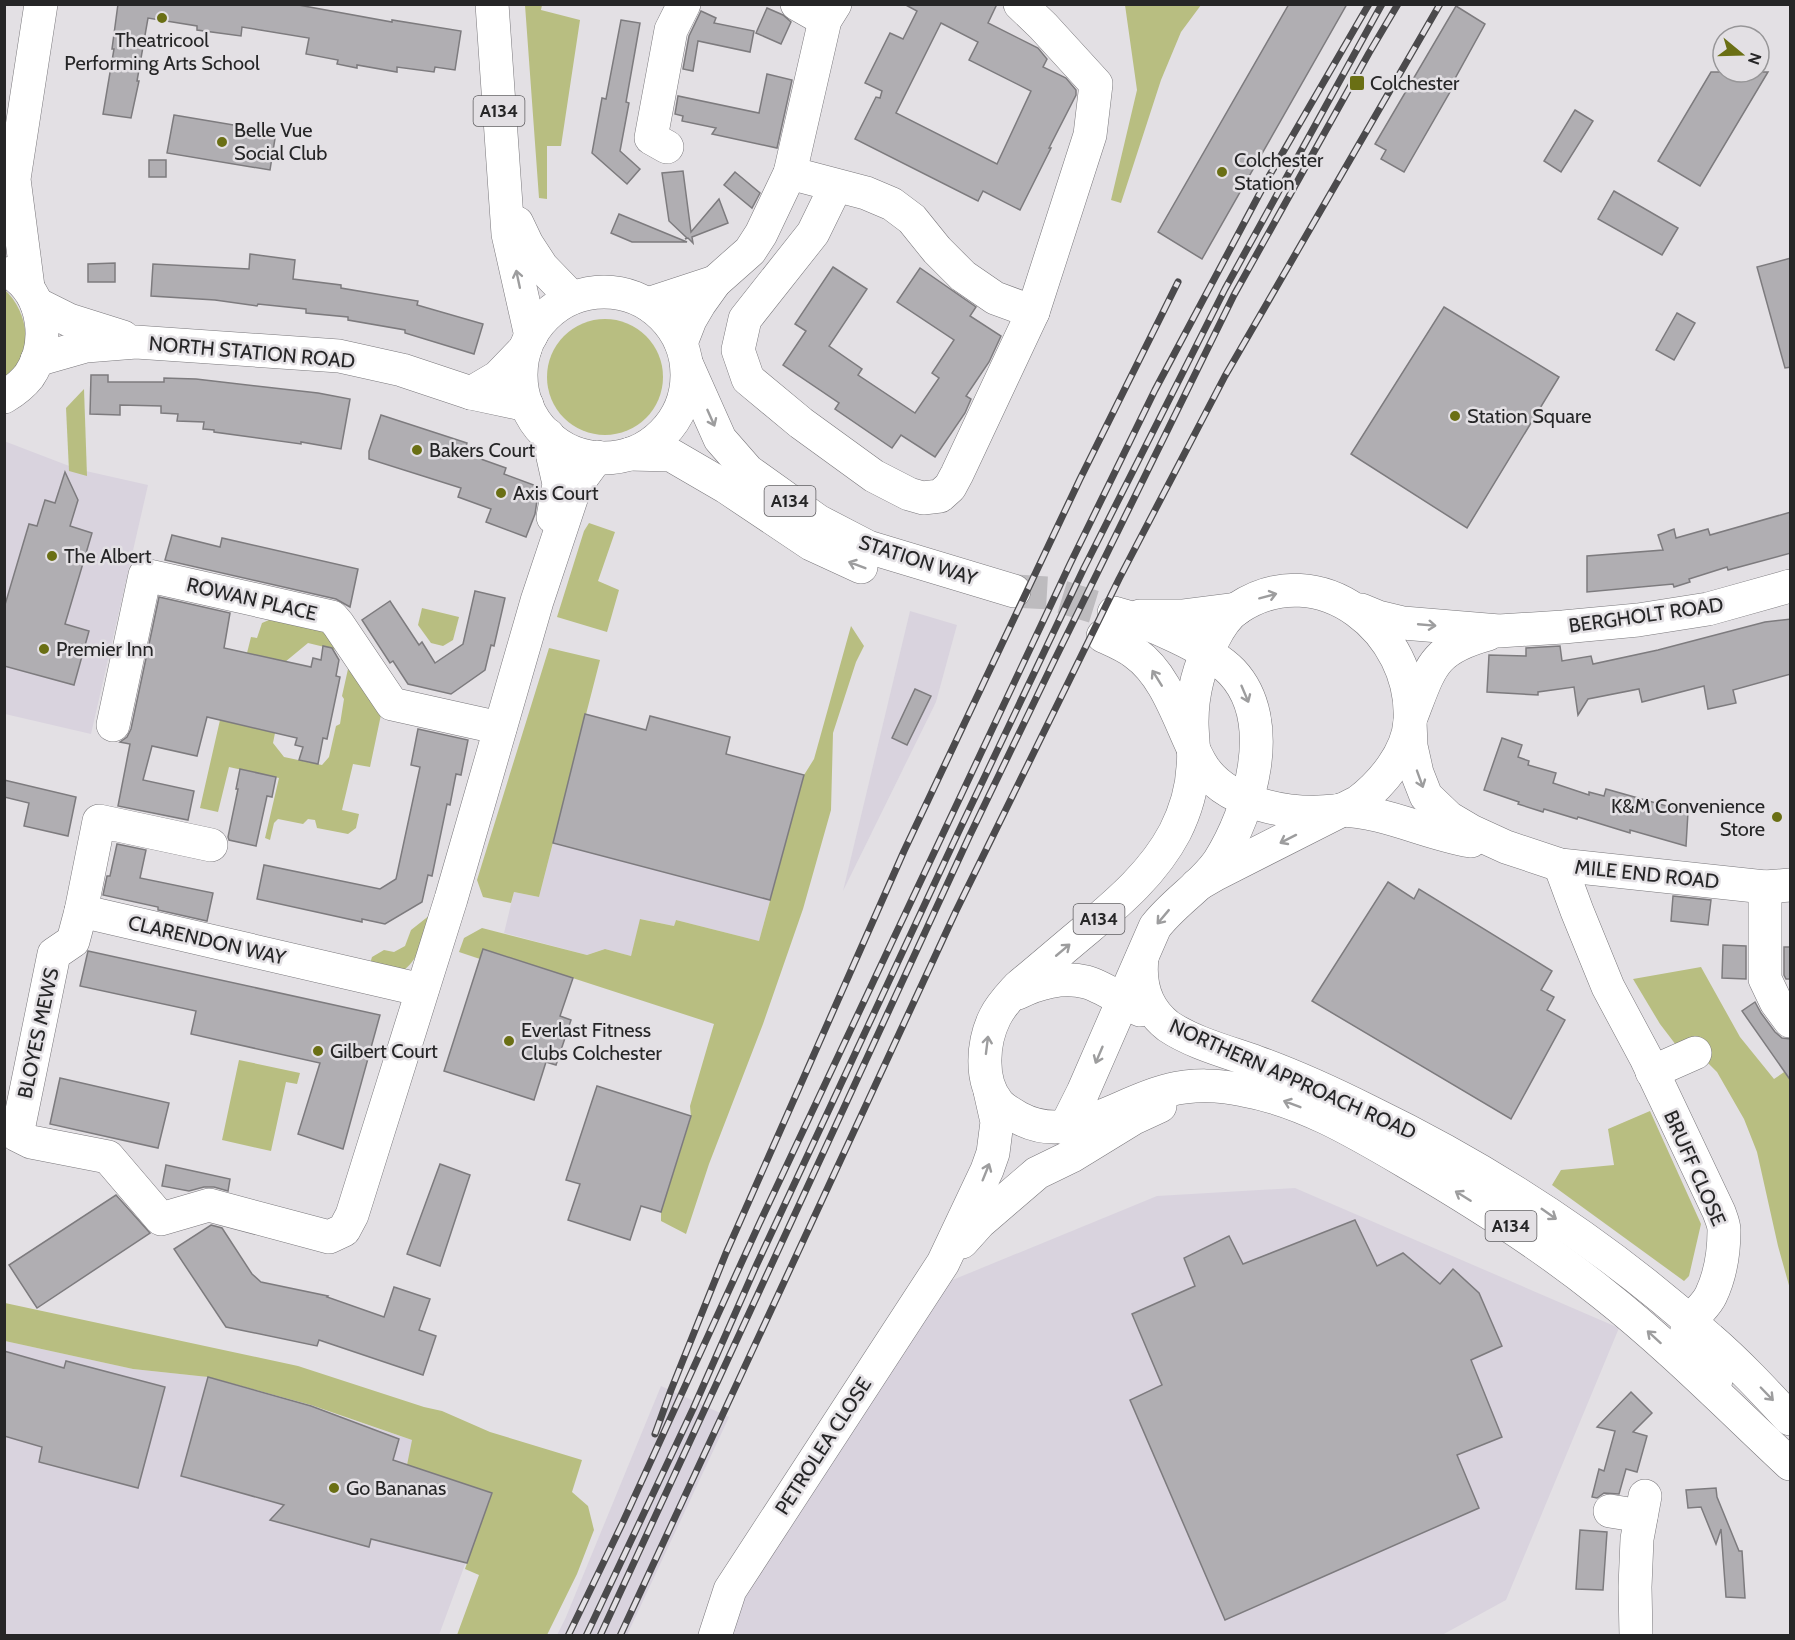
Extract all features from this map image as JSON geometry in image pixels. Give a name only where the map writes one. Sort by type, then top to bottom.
[{"type":"street","points":[[4,397],[23,383],[29,375],[41,346],[41,319],[23,286],[9,186],[41,4]]},
{"type":"street","name":"A134","points":[[492,4],[508,234],[528,343],[522,376],[527,405],[548,435],[573,452],[597,457],[630,454],[648,445],[662,434],[679,411],[686,388],[684,354],[669,322],[659,312],[639,299],[615,292],[601,291],[572,298],[548,313],[528,343]]},
{"type":"street","points":[[667,147],[651,138],[671,30],[684,4]]},
{"type":"street","points":[[836,186],[813,233],[745,319],[738,350],[748,379],[801,423],[874,476],[909,494],[923,498],[940,496],[950,487],[1033,312],[1090,135],[1096,84],[1020,4]]},
{"type":"street","points":[[684,354],[690,320],[699,303],[715,282],[750,251],[761,234],[790,174],[819,10]]},
{"type":"street","points":[[790,174],[866,193],[892,204],[912,219],[937,250],[963,276],[995,298],[1033,312]]},
{"type":"street","name":"A134","points":[[505,200],[527,244],[542,267],[572,298]]},
{"type":"street","points":[[648,304],[715,282]]},
{"type":"street","name":"NORTH STATION ROAD","points":[[23,286],[69,320],[136,342]]},
{"type":"street","name":"NORTH STATION ROAD","points":[[37,360],[86,346],[136,342],[339,356],[402,370],[471,393],[527,405]]},
{"type":"street","points":[[471,393],[498,377],[528,343]]},
{"type":"street","name":"STATION WAY","points":[[630,454],[671,455],[741,496],[811,544],[857,566],[1010,600],[868,547],[818,521],[748,471],[720,439],[684,354]]},
{"type":"street","points":[[537,601],[559,484],[548,435]]},
{"type":"street","points":[[422,990],[451,899],[537,601],[575,487],[597,457]]},
{"type":"street","name":"ROWAN PLACE","points":[[112,725],[145,575],[332,618],[339,624],[392,704],[500,728]]},
{"type":"street","name":"BERGHOLT ROAD","points":[[1351,606],[1378,617],[1403,623],[1499,631],[1638,620],[1708,609],[1791,586]]},
{"type":"street","name":"A134","points":[[1197,885],[1358,802],[1374,790],[1387,775],[1398,756],[1410,722],[1408,689],[1401,664],[1385,638],[1351,606],[1319,592],[1302,590],[1264,596],[1220,631],[1199,668],[1193,701],[1194,748],[1191,787],[1179,823],[1147,873],[1121,900],[1018,987],[995,1016],[986,1045],[986,1062],[990,1091],[999,1104],[1018,1118],[1039,1127],[1065,1128],[1142,958],[1146,944],[1160,920],[1197,885],[1217,863],[1228,846],[1252,781],[1257,741],[1253,712],[1242,685],[1233,673],[1220,631]]},
{"type":"street","points":[[1114,621],[1182,616],[1220,631]]},
{"type":"street","name":"A134","points":[[1114,621],[1220,631]]},
{"type":"street","name":"A134","points":[[1114,621],[1136,653],[1150,667],[1168,695],[1207,773],[1230,791],[1269,807],[1294,812],[1340,810]]},
{"type":"street","name":"BERGHOLT ROAD","points":[[1410,722],[1430,668],[1437,660],[1460,643],[1499,631]]},
{"type":"street","name":"MILE END ROAD","points":[[1410,722],[1411,746],[1417,773],[1426,796],[1449,819],[1506,847],[1560,865],[1778,886]]},
{"type":"street","name":"MILE END ROAD","points":[[1340,810],[1374,814],[1447,837],[1506,847]]},
{"type":"street","points":[[81,911],[99,821],[211,845]]},
{"type":"street","name":"BRUFF CLOSE","points":[[1560,865],[1608,987],[1652,1072],[1719,1212],[1724,1228],[1716,1282],[1710,1298],[1690,1320]]},
{"type":"street","points":[[1778,886],[1765,979],[1776,1002],[1791,1021]]},
{"type":"street","name":"CLARENDON WAY","points":[[81,911],[422,990]]},
{"type":"street","name":"BLOYES MEWS","points":[[81,911],[73,941],[54,954],[17,1135],[31,1142],[108,1156],[161,1219],[209,1205],[329,1237],[344,1230],[352,1215],[422,990]]},
{"type":"street","name":"NORTHERN APPROACH ROAD","points":[[1142,958],[1142,987],[1155,1014],[1169,1026],[1217,1048],[1307,1082],[1396,1124],[1481,1171],[1556,1219],[1636,1277],[1690,1320],[1744,1370],[1791,1419]]},
{"type":"street","name":"A134","points":[[1004,1003],[1019,992],[1034,986],[1068,980],[1086,982],[1169,1026]]},
{"type":"street","points":[[1652,1072],[1695,1053]]},
{"type":"street","name":"NORTHERN APPROACH ROAD","points":[[1065,1128],[1145,1097],[1171,1089],[1194,1086],[1244,1090],[1276,1098],[1317,1114],[1395,1155],[1502,1220],[1601,1292],[1653,1336],[1791,1464]]},
{"type":"street","name":"PETROLEA CLOSE","points":[[943,1263],[980,1222],[1037,1173],[1072,1156],[1134,1118],[1169,1101],[1222,1090],[1244,1090]]},
{"type":"street","name":"PETROLEA CLOSE","points":[[715,1635],[730,1590],[943,1263],[993,1153],[997,1122],[990,1091]]},
{"type":"street","name":"PETROLEA CLOSE","points":[[1037,1173],[1065,1128]]},
{"type":"street","points":[[1690,1320],[1687,1340],[1689,1349],[1717,1382],[1743,1420]]},
{"type":"street","points":[[1632,1508],[1637,1539],[1636,1635]]},
{"type":"shaded area","points":[[4,441],[77,469],[148,485],[91,734],[5,714]]},
{"type":"shaded area","points":[[910,611],[957,625],[936,702],[843,891]]},
{"type":"shaded area","points":[[553,843],[770,900],[759,941],[676,920],[674,926],[641,919],[631,956],[605,949],[587,955],[504,933],[514,892],[539,897]]},
{"type":"shaded area","points":[[1295,1188],[1619,1328],[1506,1600],[1442,1635],[696,1636],[933,1288],[1157,1196]]},
{"type":"shaded area","points":[[5,1341],[133,1369],[208,1377],[309,1405],[412,1440],[491,1494],[439,1635],[5,1636]]},
{"type":"shaded area","points":[[661,1386],[729,1417],[627,1635],[557,1635],[566,1617]]},
{"type":"green space","points":[[525,5],[542,5],[541,10],[580,20],[561,146],[547,146],[547,199],[539,198]]},
{"type":"green space","points":[[1125,5],[1201,5],[1181,32],[1161,80],[1121,203],[1111,200],[1137,90]]},
{"type":"green space","points":[[4,289],[19,310],[24,322],[25,334],[21,359],[4,379]]},
{"type":"green space","points":[[605,319],[627,323],[646,336],[659,355],[663,377],[659,399],[646,418],[627,431],[605,435],[583,431],[564,418],[551,399],[547,377],[551,355],[564,336],[583,323]]},
{"type":"green space","points":[[84,389],[87,476],[69,471],[66,408]]},
{"type":"green space","points":[[589,523],[615,532],[598,581],[619,590],[607,632],[557,617],[584,531]]},
{"type":"green space","points":[[422,608],[459,617],[453,640],[443,646],[431,643],[418,625]]},
{"type":"green space","points":[[288,617],[330,628],[380,702],[382,710],[370,767],[353,764],[342,810],[359,814],[356,828],[348,834],[317,828],[315,820],[308,819],[303,824],[278,819],[274,823],[270,840],[265,838],[279,778],[229,767],[218,812],[200,808],[220,720],[275,733],[273,743],[284,757],[322,765],[329,757],[336,726],[340,724],[344,699],[342,696],[350,660],[345,652],[308,643],[285,662],[247,653],[251,637],[257,638],[262,623],[269,620],[286,623]]},
{"type":"green space","points":[[851,626],[864,646],[856,662],[833,733],[831,810],[803,909],[763,1024],[709,1164],[686,1234],[661,1221],[661,1212],[691,1117],[690,1106],[714,1024],[483,949],[480,959],[459,952],[464,938],[482,928],[587,955],[605,949],[631,956],[640,919],[674,926],[676,920],[759,941],[804,775],[814,759]]},
{"type":"green space","points":[[549,648],[600,660],[539,897],[514,892],[511,903],[483,897],[477,880]]},
{"type":"green space","points":[[430,915],[424,938],[410,965],[404,970],[369,967],[372,957],[384,950],[394,952],[405,946],[411,930]]},
{"type":"green space","points":[[1701,967],[1740,1037],[1774,1079],[1790,1068],[1790,1289],[1757,1152],[1744,1119],[1717,1072],[1705,1060],[1676,1045],[1660,1024],[1633,979]]},
{"type":"green space","points":[[239,1060],[300,1073],[297,1084],[286,1082],[271,1151],[222,1140]]},
{"type":"green space","points":[[1650,1111],[1701,1224],[1689,1276],[1684,1281],[1552,1185],[1561,1170],[1614,1165],[1608,1129]]},
{"type":"green space","points":[[5,1303],[298,1366],[442,1411],[490,1432],[582,1460],[572,1492],[588,1506],[594,1530],[577,1574],[547,1635],[457,1635],[479,1575],[465,1569],[491,1494],[407,1465],[412,1440],[311,1405],[208,1377],[133,1369],[5,1341]]},
{"type":"building","points":[[118,4],[293,4],[392,22],[392,20],[461,31],[455,70],[435,67],[434,72],[397,67],[397,72],[357,65],[357,68],[337,64],[338,60],[306,54],[309,38],[242,27],[241,36],[197,30],[197,26],[148,18],[131,118],[103,114],[114,49],[112,49]]},
{"type":"building","points":[[904,4],[997,4],[988,23],[1038,48],[1047,59],[1043,67],[1066,78],[1076,90],[1076,95],[1020,210],[983,191],[978,201],[855,139],[876,97],[880,98],[882,91],[865,83],[890,33],[903,39],[917,11]],"holes":[[[941,23],[978,42],[969,60],[1031,91],[997,164],[896,113]]]},
{"type":"building","name":"Colchester Station","points":[[1289,4],[1347,4],[1202,259],[1158,232]]},
{"type":"building","name":"Colchester Station","points":[[1456,6],[1485,24],[1452,84],[1454,85],[1404,172],[1381,159],[1386,150],[1375,144]]},
{"type":"building","points":[[767,8],[783,15],[791,22],[781,44],[756,33]]},
{"type":"building","points":[[701,11],[716,18],[714,23],[754,31],[750,52],[698,41],[693,71],[683,69],[689,36]]},
{"type":"building","points":[[621,20],[640,23],[620,151],[640,169],[627,184],[592,153],[602,98],[606,99]]},
{"type":"building","points":[[1711,72],[1711,84],[1761,84],[1700,186],[1658,161]]},
{"type":"building","points":[[767,74],[792,80],[777,148],[712,134],[716,128],[682,121],[683,116],[675,114],[678,96],[759,113]]},
{"type":"building","points":[[1575,110],[1593,121],[1561,172],[1544,161]]},
{"type":"building","name":"Belle Vue Social Club","points":[[174,115],[276,132],[270,170],[167,153]]},
{"type":"building","points":[[149,160],[166,160],[166,177],[149,177]]},
{"type":"building","points":[[683,171],[691,232],[719,199],[728,223],[692,237],[693,243],[688,238],[685,239],[687,238],[669,221],[662,173]]},
{"type":"building","points":[[735,172],[760,193],[752,208],[724,185]]},
{"type":"building","points":[[1614,191],[1678,228],[1662,255],[1598,219]]},
{"type":"building","points":[[619,214],[687,242],[632,242],[611,233]]},
{"type":"building","points":[[250,254],[295,260],[293,279],[341,285],[341,288],[418,301],[417,305],[483,324],[474,354],[405,333],[405,330],[348,320],[348,317],[306,313],[306,309],[151,296],[153,264],[249,269]]},
{"type":"building","points":[[1791,258],[1791,367],[1785,368],[1757,267]]},
{"type":"building","points":[[115,263],[115,282],[88,282],[88,264]]},
{"type":"building","points":[[833,267],[867,289],[829,346],[862,369],[858,375],[915,413],[939,378],[932,373],[954,340],[897,302],[920,268],[976,307],[970,316],[1001,336],[989,362],[966,396],[971,399],[965,413],[935,457],[901,435],[892,448],[835,409],[839,403],[783,365],[806,331],[795,324]]},
{"type":"building","name":"Station Square","points":[[1444,307],[1559,377],[1467,528],[1351,454]]},
{"type":"building","points":[[1677,313],[1695,323],[1674,360],[1656,350]]},
{"type":"building","points":[[91,375],[108,375],[108,382],[164,382],[164,378],[196,379],[318,393],[350,399],[341,449],[214,432],[214,430],[203,429],[204,422],[177,421],[178,414],[161,413],[161,406],[120,405],[120,415],[90,414]]},
{"type":"building","points":[[381,415],[467,443],[464,453],[506,468],[504,474],[539,487],[535,514],[526,537],[486,522],[491,509],[458,497],[461,488],[369,459],[369,451]]},
{"type":"building","points":[[65,472],[78,500],[70,526],[92,533],[65,624],[89,631],[74,685],[4,666],[4,608],[29,524],[37,526],[45,500],[55,503]]},
{"type":"building","points":[[1791,512],[1791,553],[1728,570],[1727,567],[1689,579],[1690,582],[1674,587],[1673,584],[1587,592],[1587,556],[1663,550],[1658,535],[1674,529],[1676,538],[1708,529],[1710,535]]},
{"type":"building","points":[[172,535],[220,547],[222,538],[358,569],[350,607],[336,599],[165,560]]},
{"type":"building","points":[[475,591],[505,598],[494,646],[491,645],[485,670],[451,694],[408,684],[393,661],[390,663],[362,620],[390,601],[419,645],[422,642],[435,663],[463,644]]},
{"type":"building","points":[[159,597],[230,613],[224,648],[311,667],[313,658],[321,660],[323,646],[332,648],[339,660],[336,676],[340,677],[327,739],[323,738],[318,764],[299,760],[303,747],[295,745],[297,738],[207,717],[197,756],[152,746],[143,780],[194,791],[188,820],[118,806],[130,744],[120,742],[127,737],[131,729]]},
{"type":"building","points":[[1791,619],[1791,674],[1733,690],[1736,703],[1708,709],[1704,686],[1642,702],[1639,689],[1588,699],[1578,715],[1574,687],[1538,692],[1538,695],[1487,692],[1489,655],[1526,656],[1526,648],[1560,646],[1562,661],[1591,656],[1593,664],[1658,650],[1765,622]]},
{"type":"building","points":[[915,689],[931,696],[907,745],[892,738]]},
{"type":"building","points":[[585,714],[646,730],[650,716],[730,737],[726,754],[804,775],[770,900],[553,843]]},
{"type":"building","points":[[418,729],[468,740],[461,775],[456,774],[450,805],[447,804],[432,876],[428,875],[422,902],[385,924],[362,919],[362,922],[257,899],[264,865],[380,889],[396,879],[420,767],[411,765]]},
{"type":"building","points":[[1502,738],[1522,745],[1518,757],[1529,761],[1528,765],[1556,773],[1553,783],[1589,795],[1589,792],[1604,796],[1606,789],[1688,812],[1686,846],[1630,830],[1630,833],[1578,817],[1577,819],[1544,809],[1543,812],[1484,790]]},
{"type":"building","points":[[240,769],[276,777],[272,797],[267,796],[256,846],[229,840],[228,837]]},
{"type":"building","points":[[4,780],[76,797],[68,836],[24,826],[29,803],[4,797]]},
{"type":"building","points":[[117,844],[146,850],[140,878],[213,893],[207,921],[103,895]]},
{"type":"building","points":[[1388,882],[1414,899],[1419,889],[1552,971],[1541,990],[1554,997],[1547,1010],[1565,1020],[1511,1119],[1312,1001]]},
{"type":"building","points":[[1673,896],[1711,900],[1708,925],[1671,921]]},
{"type":"building","points":[[1723,945],[1746,946],[1746,979],[1722,978]]},
{"type":"building","points":[[1784,947],[1791,947],[1791,979],[1786,979],[1784,975]]},
{"type":"building","name":"Everlast Fitness Clubs Colchester","points":[[483,949],[573,978],[560,1016],[571,1020],[556,1065],[546,1062],[534,1100],[444,1071]]},
{"type":"building","name":"Gilbert Court","points":[[88,951],[380,1015],[343,1149],[298,1134],[320,1063],[191,1034],[196,1011],[80,986]]},
{"type":"building","points":[[1755,1002],[1775,1032],[1782,1038],[1791,1039],[1791,1081],[1742,1011]]},
{"type":"building","points":[[60,1078],[169,1103],[158,1148],[50,1124]]},
{"type":"building","points":[[597,1086],[691,1116],[661,1212],[641,1206],[630,1240],[568,1220],[580,1184],[566,1180]]},
{"type":"building","points":[[440,1164],[470,1175],[440,1266],[407,1254]]},
{"type":"building","points":[[166,1165],[230,1179],[228,1191],[204,1187],[189,1191],[162,1186]]},
{"type":"building","points":[[116,1195],[150,1233],[37,1308],[9,1265]]},
{"type":"building","points":[[1355,1220],[1377,1266],[1403,1253],[1440,1284],[1453,1269],[1479,1293],[1502,1346],[1471,1360],[1502,1437],[1457,1455],[1479,1508],[1225,1620],[1130,1400],[1162,1385],[1132,1314],[1195,1286],[1184,1258],[1229,1236],[1243,1264]]},
{"type":"building","points":[[211,1225],[222,1228],[252,1274],[261,1282],[328,1296],[384,1317],[394,1287],[430,1299],[419,1330],[436,1336],[423,1375],[319,1340],[317,1346],[226,1327],[174,1249]]},
{"type":"building","points":[[4,1351],[64,1368],[66,1361],[165,1387],[138,1488],[39,1462],[42,1447],[4,1436]]},
{"type":"building","points":[[208,1377],[311,1406],[399,1439],[393,1460],[492,1493],[467,1563],[371,1539],[369,1547],[270,1520],[284,1505],[181,1476]]},
{"type":"building","points":[[1631,1392],[1652,1413],[1633,1432],[1647,1436],[1637,1472],[1626,1469],[1619,1494],[1604,1493],[1597,1498],[1592,1497],[1599,1469],[1604,1471],[1615,1431],[1597,1427]]},
{"type":"building","points":[[1716,1488],[1717,1497],[1739,1551],[1742,1551],[1745,1598],[1726,1597],[1721,1529],[1716,1544],[1701,1507],[1688,1508],[1686,1490]]},
{"type":"building","points":[[1580,1530],[1607,1532],[1603,1590],[1576,1589]]},
{"type":"tunnel","points":[[1014,591],[1049,593],[1114,613]]},
{"type":"railway","points":[[568,1636],[1070,564],[1155,390],[1268,178],[1369,4]]},
{"type":"railway","points":[[586,1636],[693,1409],[756,1266],[1084,568],[1225,289],[1382,4]]},
{"type":"railway","points":[[600,1636],[969,837],[1054,661],[1234,295],[1398,4]]},
{"type":"railway","points":[[620,1636],[956,911],[1119,579],[1225,376],[1440,4]]},
{"type":"railway","points":[[655,1434],[726,1253],[904,851],[1080,479],[1178,282]]},
{"type":"place","name":"Theatricool Performing Arts School","points":[[162,18]]},
{"type":"place","name":"Colchester","points":[[1357,83]]},
{"type":"place","name":"Belle Vue Social Club","points":[[222,142]]},
{"type":"place","name":"Colchester Station","points":[[1222,172]]},
{"type":"place","name":"Station Square","points":[[1455,416]]},
{"type":"place","name":"Bakers Court","points":[[417,450]]},
{"type":"place","name":"Axis Court","points":[[501,493]]},
{"type":"place","name":"The Albert","points":[[52,556]]},
{"type":"place","name":"Premier Inn","points":[[44,649]]},
{"type":"place","name":"K&M Convenience Store","points":[[1777,817]]},
{"type":"place","name":"Everlast Fitness Clubs Colchester","points":[[509,1041]]},
{"type":"place","name":"Gilbert Court","points":[[318,1051]]},
{"type":"place","name":"Go Bananas","points":[[334,1488]]}]
